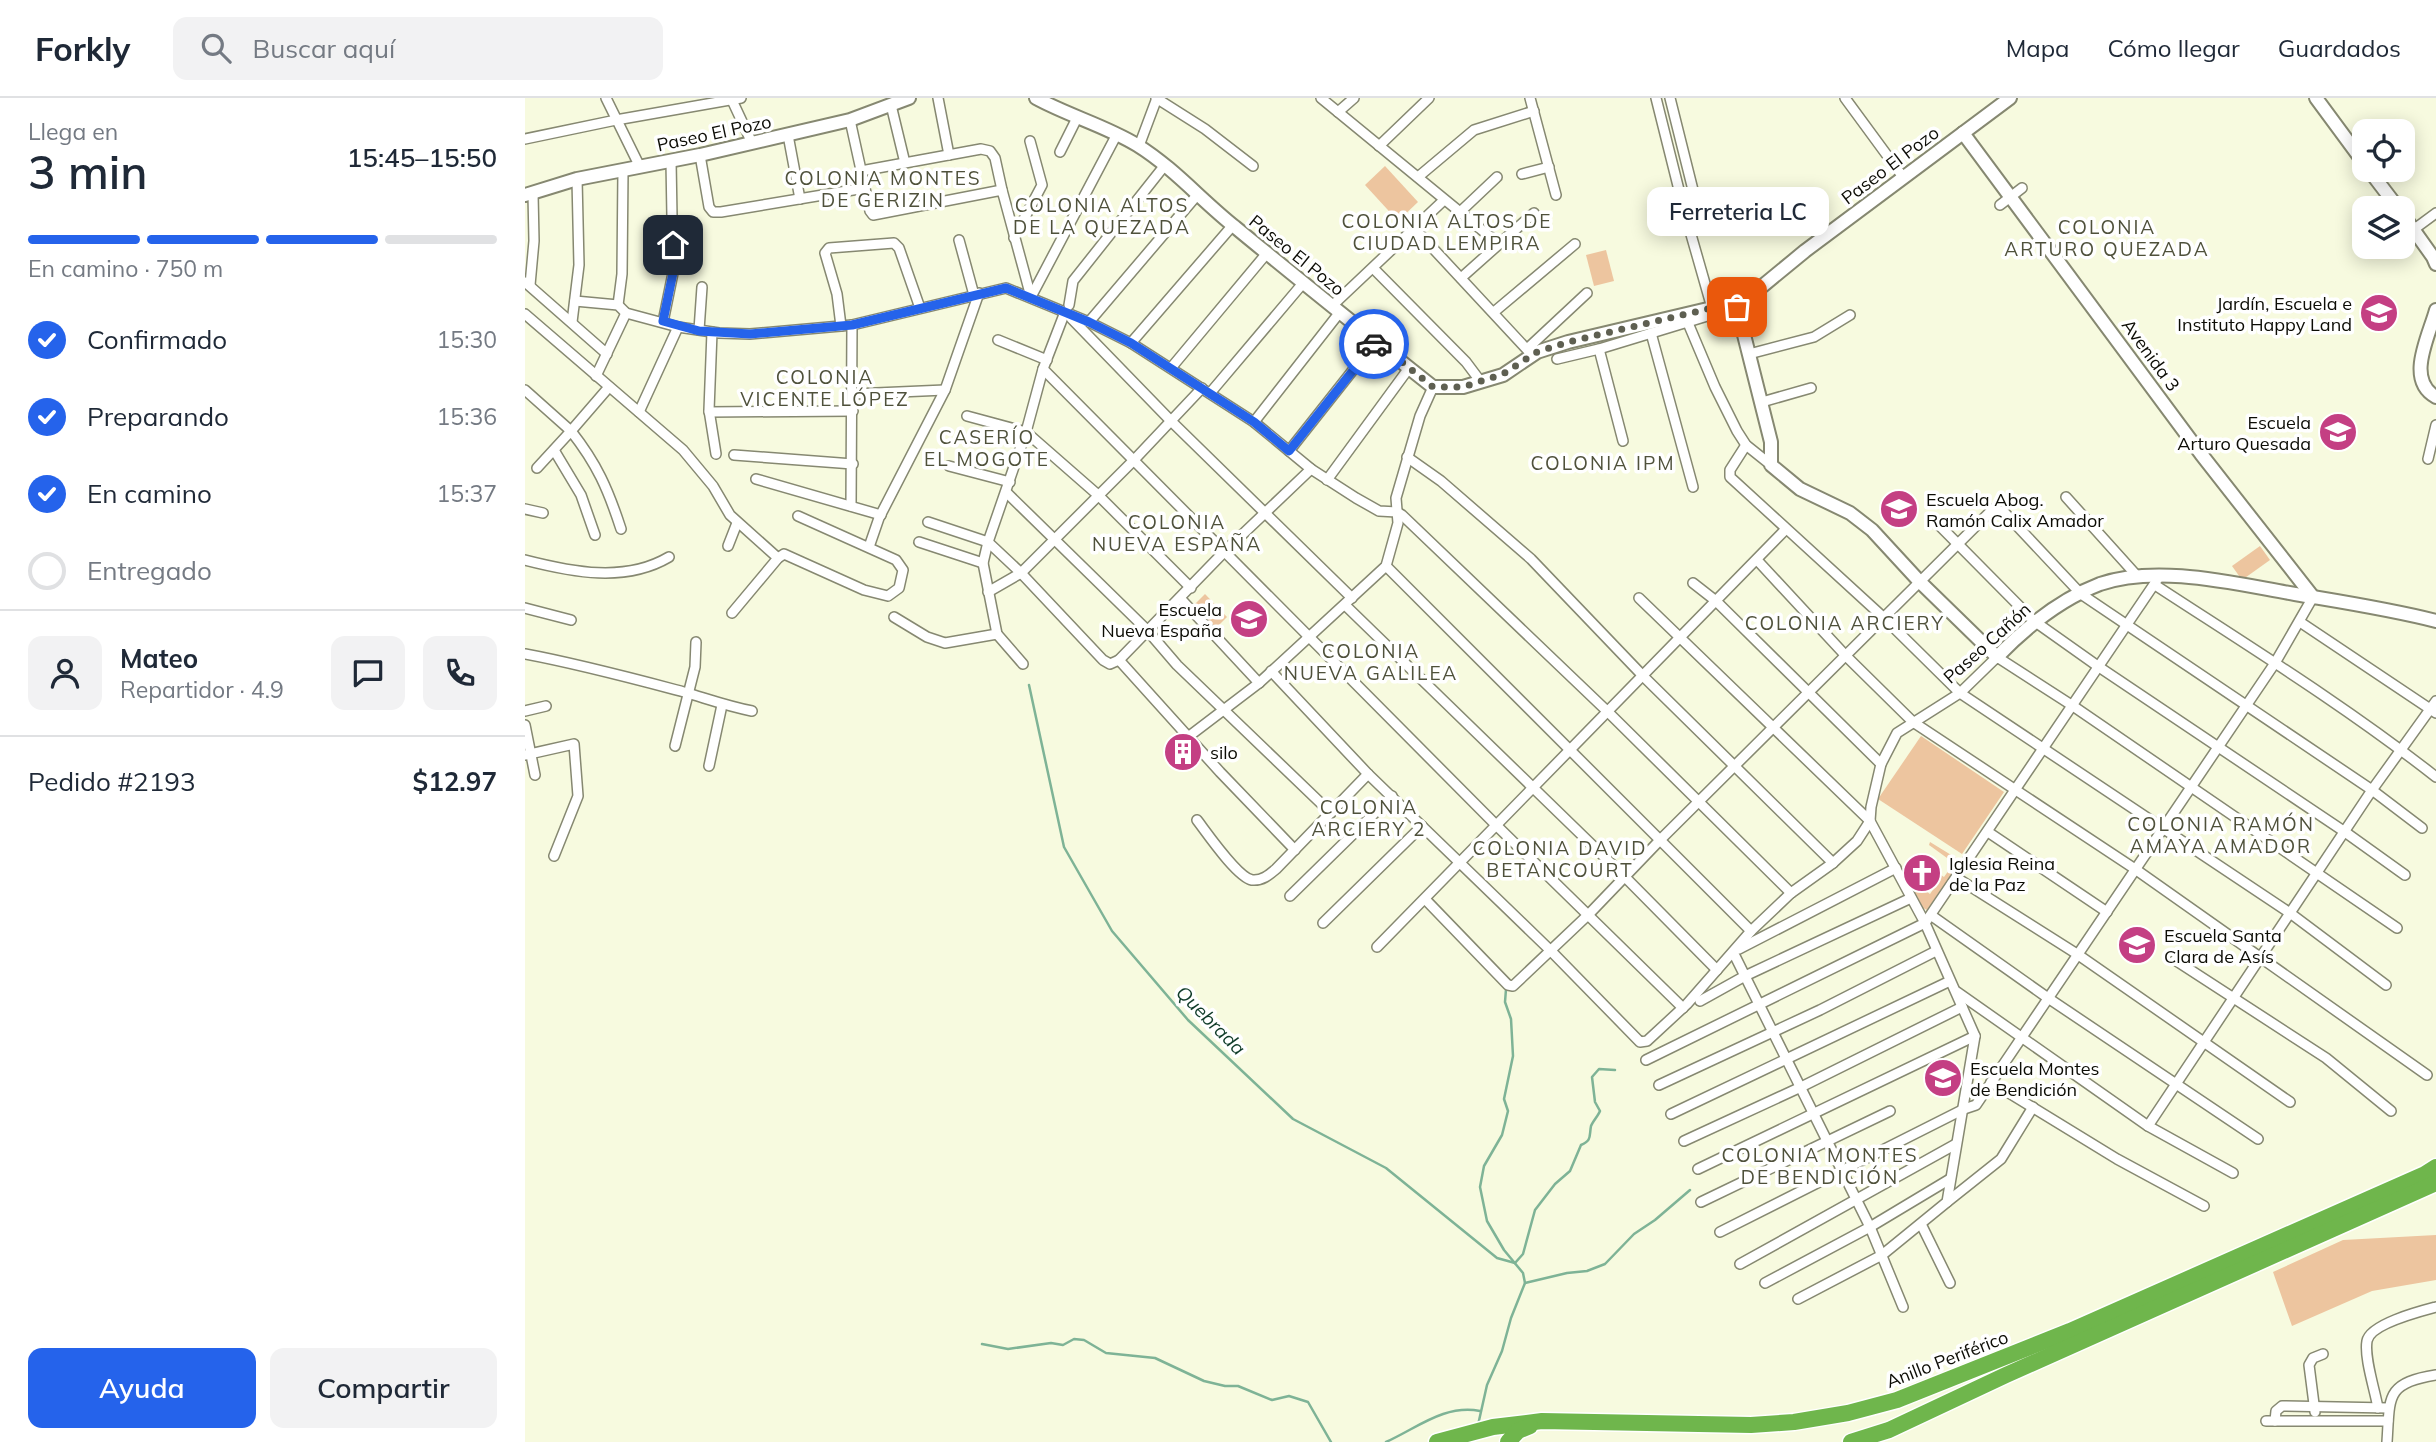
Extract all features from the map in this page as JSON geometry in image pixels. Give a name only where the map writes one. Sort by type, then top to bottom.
[{"type":"highway","name":"Anillo Periférico","points":[[1437,1442],[1493,1427],[1542,1422],[1770,1424],[1848,1413],[1897,1400],[2070,1331],[2436,1167]]},
{"type":"highway","name":"Anillo Periférico","points":[[1851,1442],[1889,1430],[2436,1183]]},
{"type":"highway","points":[[1508,1442],[1518,1431],[1542,1422]]},
{"type":"highway","points":[[1722,1425],[1730,1436],[1730,1441]]},
{"type":"street","points":[[605,98],[640,167]]},
{"type":"street","name":"Paseo El Pozo","points":[[529,195],[577,179],[700,155],[850,120],[909,98]]},
{"type":"street","points":[[938,98],[949,155]]},
{"type":"street","name":"Paseo El Pozo","points":[[1036,98],[1139,146],[1433,387]]},
{"type":"street","points":[[1139,146],[1157,98],[1205,129],[1253,166]]},
{"type":"street","points":[[1321,98],[1499,244]]},
{"type":"street","points":[[1338,112],[1354,98]]},
{"type":"street","points":[[1379,146],[1429,98]]},
{"type":"street","points":[[1530,98],[1556,195]]},
{"type":"street","points":[[1655,98],[1712,308]]},
{"type":"street","points":[[1670,98],[1697,206],[1684,210]]},
{"type":"street","points":[[1845,98],[1903,177]]},
{"type":"street","name":"Paseo El Pozo","points":[[1737,307],[1805,251],[2010,98]]},
{"type":"street","points":[[2316,98],[2352,147]]},
{"type":"street","points":[[525,139],[735,99],[752,143]]},
{"type":"street","points":[[891,105],[905,163]]},
{"type":"street","points":[[1418,177],[1474,130],[1534,111]]},
{"type":"street","points":[[1060,152],[1077,118]]},
{"type":"street","points":[[850,120],[873,215],[879,216],[1002,190]]},
{"type":"street","name":"Avenida 3","points":[[1963,133],[2005,201],[2313,597]]},
{"type":"street","points":[[1031,296],[1117,134]]},
{"type":"street","points":[[788,135],[800,199]]},
{"type":"street","points":[[1014,238],[1042,185],[1030,141]]},
{"type":"street","points":[[861,171],[981,149],[990,151],[995,158],[1031,296]]},
{"type":"street","points":[[700,155],[709,207],[713,212],[865,188]]},
{"type":"street","points":[[663,321],[673,273],[671,161]]},
{"type":"street","points":[[1023,664],[997,634],[983,564],[988,542],[1010,482],[1045,364],[1067,308],[1073,281],[1165,165]]},
{"type":"street","points":[[1522,174],[1549,167]]},
{"type":"street","points":[[618,305],[622,274],[623,170]]},
{"type":"street","points":[[1459,212],[1497,177]]},
{"type":"street","points":[[572,322],[579,265],[577,179]]},
{"type":"street","points":[[2378,182],[2389,196]]},
{"type":"street","points":[[2005,201],[2022,188]]},
{"type":"street","points":[[1089,322],[1198,194]]},
{"type":"street","points":[[529,195],[534,241],[528,283],[607,354]]},
{"type":"street","points":[[1254,422],[1336,309],[1444,200]]},
{"type":"street","points":[[1461,278],[1534,213]]},
{"type":"street","points":[[2415,229],[2436,213]]},
{"type":"street","points":[[1131,343],[1233,225]]},
{"type":"street","points":[[1415,229],[1530,352]]},
{"type":"street","points":[[2415,233],[2435,260]]},
{"type":"street","points":[[869,547],[881,515],[945,390],[977,294],[959,240]]},
{"type":"street","points":[[841,326],[837,294],[825,253],[829,248],[894,243],[899,248],[920,308]]},
{"type":"street","points":[[1495,312],[1575,244]]},
{"type":"street","points":[[1171,368],[1267,253]]},
{"type":"street","points":[[1374,269],[1466,362],[1481,382]]},
{"type":"street","points":[[988,592],[1021,573],[1055,540],[1171,421],[1206,390],[1304,282]]},
{"type":"street","points":[[699,331],[702,286]]},
{"type":"street","points":[[575,301],[618,305],[626,313],[699,331],[750,334],[852,325],[1006,288],[1067,308],[1131,343],[1206,390],[1254,422],[1327,480],[1379,512],[1397,512],[1609,713],[1791,893]]},
{"type":"street","points":[[1188,737],[1259,683],[1386,566],[1398,523],[1395,503],[1407,457],[1433,387],[1463,387],[1503,374],[1530,352],[1587,293]]},
{"type":"street","points":[[1530,352],[1712,308],[1737,307]]},
{"type":"street","points":[[1557,359],[1737,307]]},
{"type":"street","points":[[1737,307],[1771,442],[1771,465]]},
{"type":"street","points":[[1067,308],[1171,421],[1352,598]]},
{"type":"street","points":[[2436,310],[2419,370],[2421,383],[2428,393],[2436,397]]},
{"type":"street","points":[[596,376],[626,313]]},
{"type":"street","points":[[525,314],[683,450],[713,486],[737,523],[778,558]]},
{"type":"street","points":[[1749,354],[1814,337],[1850,315]]},
{"type":"street","points":[[1688,323],[1715,387],[1746,445],[1800,489],[1850,513],[1872,530],[1919,581],[1997,657],[2397,928]]},
{"type":"street","points":[[851,506],[852,325]]},
{"type":"street","points":[[639,412],[678,327]]},
{"type":"street","points":[[712,332],[709,412],[716,454]]},
{"type":"street","points":[[1651,333],[1693,487]]},
{"type":"street","points":[[998,340],[1045,364],[1308,636],[1683,1008]]},
{"type":"street","points":[[1289,451],[1376,341]]},
{"type":"street","points":[[1599,349],[1623,441]]},
{"type":"street","points":[[1327,480],[1409,368]]},
{"type":"street","points":[[537,468],[609,387]]},
{"type":"street","points":[[1762,402],[1811,388]]},
{"type":"street","points":[[525,390],[571,431],[593,460],[621,528]]},
{"type":"street","points":[[853,394],[945,390]]},
{"type":"street","points":[[709,412],[853,411]]},
{"type":"street","points":[[967,416],[1026,432],[1098,495],[1191,588]]},
{"type":"street","points":[[2428,459],[2436,425]]},
{"type":"street","points":[[1746,445],[1730,470],[1730,477],[1883,617],[1960,693],[2290,913],[2386,985]]},
{"type":"street","points":[[554,450],[581,495],[595,535]]},
{"type":"street","points":[[734,455],[853,464]]},
{"type":"street","points":[[1407,457],[1441,481],[1531,559],[1644,677],[1833,863]]},
{"type":"street","points":[[949,466],[1010,482]]},
{"type":"street","points":[[928,522],[988,542],[1103,660],[1110,664],[1119,660],[1225,551],[1311,469]]},
{"type":"street","points":[[756,479],[881,515]]},
{"type":"street","points":[[1006,492],[1147,630],[1223,710],[1331,813]]},
{"type":"street","points":[[2066,497],[2138,577]]},
{"type":"street","points":[[525,509],[543,513]]},
{"type":"street","points":[[1425,899],[1511,987],[1589,914],[1808,691],[1993,509],[2004,512],[2081,594],[2372,790],[2422,828]]},
{"type":"street","points":[[732,613],[784,554],[864,590],[891,595],[902,583],[901,564],[798,516]]},
{"type":"street","points":[[1936,522],[2034,621],[2346,832],[2405,875]]},
{"type":"street","points":[[728,546],[737,523]]},
{"type":"street","points":[[1377,947],[1609,713],[1786,529]]},
{"type":"street","points":[[919,542],[983,564]]},
{"type":"street","points":[[525,560],[604,574],[652,567],[669,557]]},
{"type":"street","points":[[1757,560],[1846,656],[1913,722],[2135,869],[2427,1075]]},
{"type":"street","points":[[1386,566],[1751,931]]},
{"type":"street","name":"Paseo Cañón","points":[[1871,821],[1871,807],[1881,764],[1897,733],[1960,693],[2034,621],[2099,585],[2138,577],[2157,581],[2190,576],[2390,609],[2436,621]]},
{"type":"street","points":[[1646,1060],[1929,919],[2157,581],[2401,749],[2436,777]]},
{"type":"street","points":[[1693,583],[1716,601],[1881,764]]},
{"type":"street","points":[[1720,1232],[1964,1109],[1974,1108],[2275,663],[2313,597]]},
{"type":"street","points":[[1180,598],[1259,683]]},
{"type":"street","points":[[1639,598],[1871,821],[1911,898],[1929,919],[2258,1139]]},
{"type":"street","points":[[1345,606],[1625,876],[1717,970]]},
{"type":"street","points":[[525,608],[571,620]]},
{"type":"street","points":[[894,617],[927,637],[945,643],[997,634]]},
{"type":"street","points":[[2148,1126],[2372,790],[2434,707],[2300,622]]},
{"type":"street","points":[[675,746],[695,667],[696,642]]},
{"type":"street","points":[[525,654],[581,665],[752,711]]},
{"type":"street","points":[[1119,660],[1295,850]]},
{"type":"street","points":[[1271,671],[1368,774],[1551,951],[1640,1042],[1647,1041],[1683,1008],[1751,931],[1791,893],[1833,863],[1857,841],[1871,821]]},
{"type":"street","points":[[709,766],[722,705]]},
{"type":"street","points":[[525,710],[546,706]]},
{"type":"street","points":[[525,724],[528,754],[535,775]]},
{"type":"street","points":[[528,754],[574,744],[578,796],[554,856]]},
{"type":"street","points":[[1197,820],[1240,873],[1249,880],[1262,880],[1295,850],[1368,774]]},
{"type":"street","points":[[1290,896],[1392,796]]},
{"type":"street","points":[[1323,923],[1422,826]]},
{"type":"street","points":[[1988,832],[2106,912]]},
{"type":"street","points":[[1733,952],[1896,868]]},
{"type":"street","points":[[1958,878],[2077,954],[2290,1102]]},
{"type":"street","points":[[1700,1001],[1745,976],[1911,898]]},
{"type":"street","points":[[1929,919],[1936,951],[1975,1037],[1947,1202]]},
{"type":"street","points":[[1659,1085],[1936,951]]},
{"type":"street","points":[[1733,952],[1870,1227],[1903,1307]]},
{"type":"street","points":[[2175,960],[2326,1058],[2391,1111]]},
{"type":"street","points":[[1671,1114],[1950,981]]},
{"type":"street","points":[[1955,990],[2148,1126],[2233,1173]]},
{"type":"street","points":[[1683,1141],[1801,1087],[1962,1007]]},
{"type":"street","points":[[1698,1169],[1975,1037]]},
{"type":"street","points":[[1991,1082],[2117,1159],[2204,1206]]},
{"type":"street","points":[[1798,1298],[1882,1255],[2001,1159],[2033,1107]]},
{"type":"street","points":[[1701,1202],[1890,1111]]},
{"type":"street","points":[[1740,1264],[1956,1144]]},
{"type":"street","points":[[1765,1283],[1870,1227],[1950,1180]]},
{"type":"street","points":[[1921,1224],[1950,1283]]},
{"type":"street","points":[[2388,1442],[2388,1421],[2368,1354],[2367,1341],[2370,1335],[2397,1318],[2436,1307]]},
{"type":"street","points":[[2315,1420],[2309,1365],[2313,1358],[2323,1354]]},
{"type":"street","points":[[2383,1408],[2404,1383],[2436,1375]]},
{"type":"street","points":[[2383,1408],[2282,1406],[2270,1420],[2388,1421]]},
{"type":"shaded area","points":[[1385,166],[1418,202],[1398,221],[1365,185]]},
{"type":"shaded area","points":[[1606,250],[1614,281],[1594,286],[1586,255]]},
{"type":"shaded area","points":[[2260,546],[2270,560],[2242,580],[2232,566]]},
{"type":"shaded area","points":[[1205,594],[1227,617],[1215,629],[1193,606]]},
{"type":"shaded area","points":[[1921,736],[2004,792],[1962,854],[1878,799]]},
{"type":"shaded area","points":[[1930,842],[1961,861],[1927,910],[1923,908],[1907,877],[1930,894],[1941,878],[1927,869],[1929,867],[1944,877],[1954,863],[1929,845]]},
{"type":"shaded area","points":[[2436,1235],[2436,1280],[2372,1291],[2292,1326],[2273,1272],[2343,1240]]},
{"type":"waterway","name":"Quebrada","points":[[1029,685],[1064,847],[1112,931],[1188,1020],[1293,1119],[1386,1168],[1497,1258],[1515,1263]]},
{"type":"waterway","points":[[1478,1425],[1487,1385],[1502,1351],[1525,1283],[1523,1273],[1504,1250],[1487,1221],[1480,1187],[1484,1166],[1502,1135],[1508,1111],[1504,1099],[1513,1056],[1511,1019],[1505,1002],[1506,989]]},
{"type":"waterway","points":[[1515,1263],[1523,1254],[1535,1210],[1555,1184],[1570,1171],[1581,1145],[1589,1138],[1591,1126],[1600,1111],[1595,1102],[1592,1077],[1599,1069],[1615,1070]]},
{"type":"waterway","points":[[1525,1283],[1587,1271],[1605,1264],[1634,1234],[1690,1190]]},
{"type":"waterway","points":[[982,1344],[1008,1349],[1051,1343],[1063,1345],[1074,1339],[1084,1340],[1106,1353],[1155,1358],[1204,1381],[1238,1386],[1272,1400],[1289,1396],[1308,1402],[1331,1442]]},
{"type":"waterway","points":[[1386,1442],[1443,1414],[1480,1411]]},
{"type":"way so far","points":[[1374,344],[1376,341],[1433,387],[1463,387],[1503,374],[1537,352],[1568,342],[1712,308],[1737,307]]},
{"type":"place","name":"Ferreteria LC","points":[[1737,307]]},
{"type":"place","name":"Jardín, Escuela e Instituto Happy Land","points":[[2379,313]]},
{"type":"place","name":"Escuela Arturo Quesada","points":[[2338,432]]},
{"type":"place","name":"Escuela Abog. Ramón Calix Amador","points":[[1899,509]]},
{"type":"place","name":"Escuela Nueva España","points":[[1249,619]]},
{"type":"place","name":"silo","points":[[1183,752]]},
{"type":"place","name":"Iglesia Reina de la Paz","points":[[1922,873]]},
{"type":"place","name":"Escuela Santa Clara de Asís","points":[[2137,945]]},
{"type":"place","name":"Escuela Montes de Bendición","points":[[1943,1078]]},
{"type":"district","name":"COLONIA MONTES DE GERIZIN","points":[[883,189]]},
{"type":"district","name":"COLONIA ALTOS DE LA QUEZADA","points":[[1102,216]]},
{"type":"district","name":"COLONIA ALTOS DE CIUDAD LEMPIRA","points":[[1447,232]]},
{"type":"district","name":"COLONIA ARTURO QUEZADA","points":[[2107,238]]},
{"type":"district","name":"COLONIA VICENTE LÓPEZ","points":[[825,388]]},
{"type":"district","name":"CASERÍO EL MOGOTE","points":[[987,448]]},
{"type":"district","name":"COLONIA IPM","points":[[1603,463]]},
{"type":"district","name":"COLONIA NUEVA ESPAÑA","points":[[1177,533]]},
{"type":"district","name":"COLONIA ARCIERY","points":[[1845,623]]},
{"type":"district","name":"COLONIA NUEVA GALILEA","points":[[1371,662]]},
{"type":"district","name":"COLONIA ARCIERY 2","points":[[1369,818]]},
{"type":"district","name":"COLONIA RAMÓN AMAYA AMADOR","points":[[2221,835]]},
{"type":"district","name":"COLONIA DAVID BETANCOURT","points":[[1560,859]]},
{"type":"district","name":"COLONIA MONTES DE BENDICIÓN","points":[[1820,1166]]},
{"type":"route","points":[[673,245],[673,273],[663,321],[678,327],[750,334],[852,325],[1006,288],[1031,296],[1131,343],[1211,392],[1289,451],[1374,344]]}]
